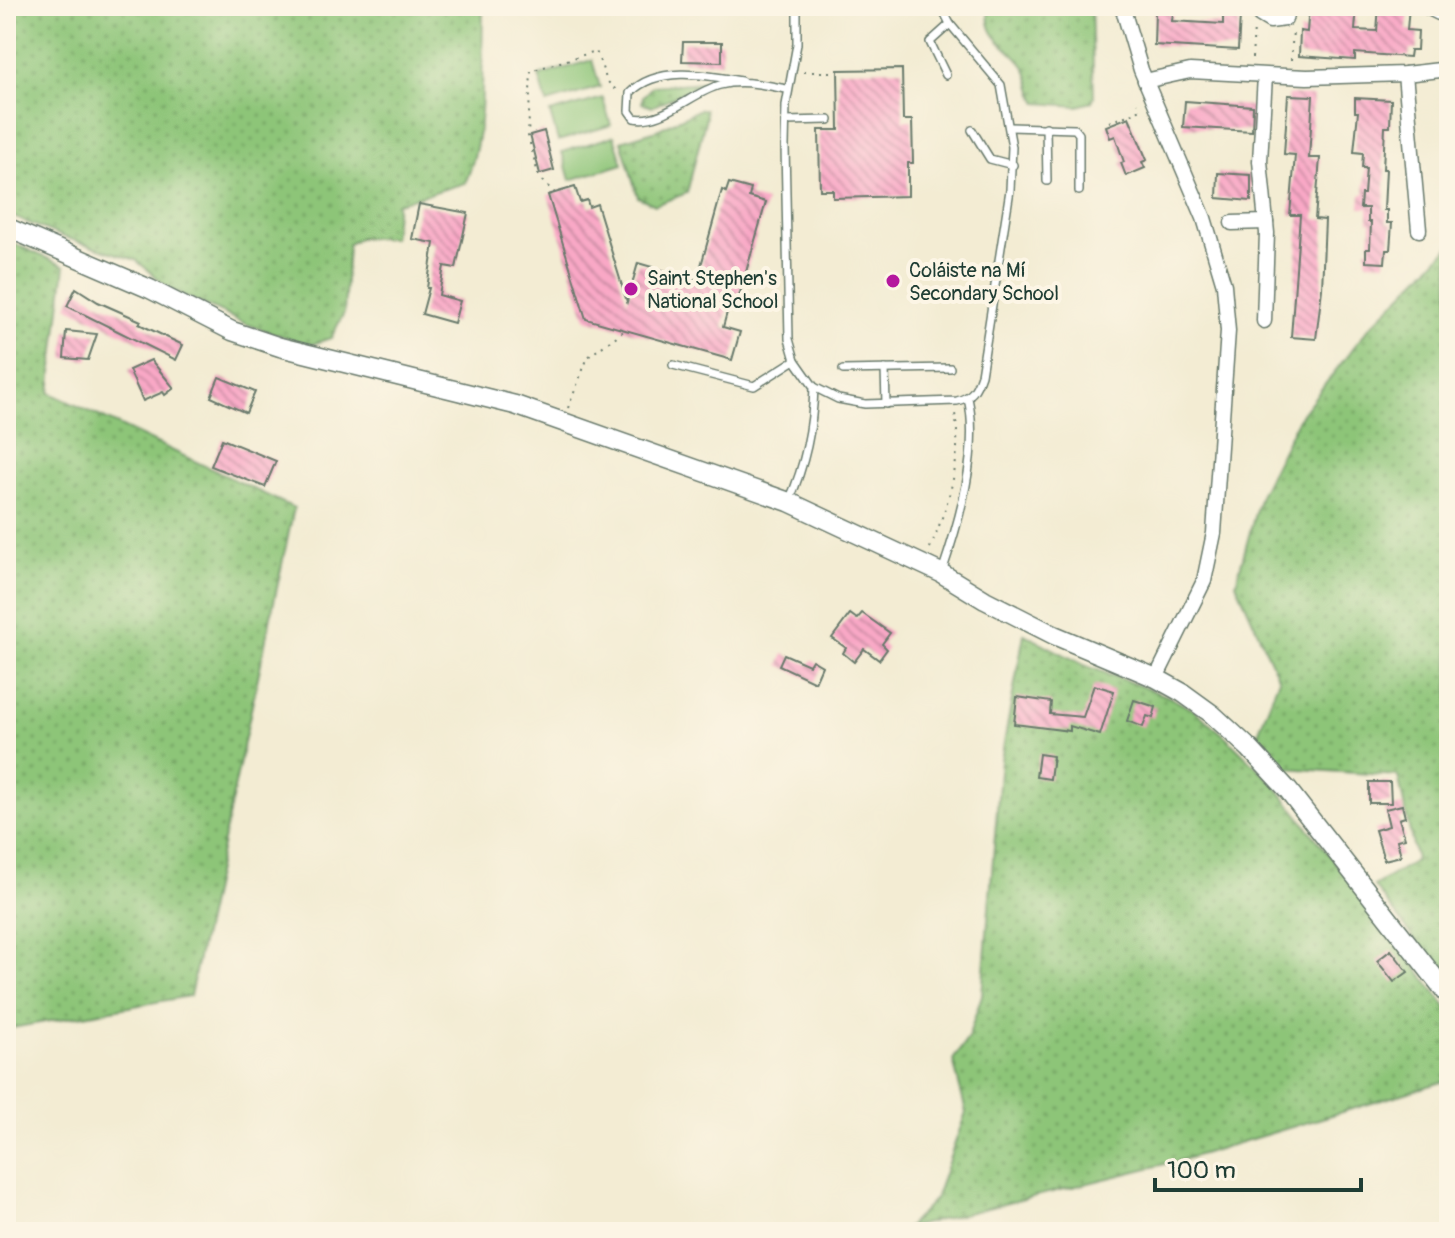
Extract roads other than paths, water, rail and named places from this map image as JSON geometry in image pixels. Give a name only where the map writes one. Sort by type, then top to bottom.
[{"type":"street","points":[[1122,6],[1145,81],[1204,218],[1224,285],[1228,331],[1214,533],[1204,581],[1156,678]]},
{"type":"street","points":[[1425,6],[1439,13],[1449,12]]},
{"type":"street","points":[[1260,10],[1270,21],[1286,13]]},
{"type":"street","points":[[1145,81],[1190,71],[1290,77],[1405,74],[1449,69]]},
{"type":"street","points":[[1405,74],[1419,230]]},
{"type":"street","points":[[1258,76],[1260,161],[1266,222],[1264,321]]},
{"type":"street","points":[[1232,223],[1266,222]]},
{"type":"street","points":[[6,227],[109,271],[244,335],[280,347],[515,405],[789,502],[941,573],[1055,636],[1156,678],[1212,714],[1259,758],[1288,790],[1449,996]]},
{"type":"lane","points":[[797,6],[797,44],[787,89],[786,121],[785,234],[789,339],[795,360],[814,387],[850,403],[886,404],[945,403],[968,398],[974,392],[981,375],[1013,165],[1010,127],[999,80],[950,24],[941,6]]},
{"type":"lane","points":[[946,75],[930,42],[950,24]]},
{"type":"lane","points":[[741,81],[709,89],[646,119],[634,118],[629,111],[630,93],[652,79],[709,76],[741,81],[787,89]]},
{"type":"lane","points":[[786,121],[829,120]]},
{"type":"lane","points":[[1010,127],[1072,128],[1079,134],[1079,191]]},
{"type":"lane","points":[[1046,127],[1047,181]]},
{"type":"lane","points":[[972,130],[990,159],[1013,165]]},
{"type":"lane","points":[[673,365],[754,386],[795,360]]},
{"type":"lane","points":[[843,370],[950,368]]},
{"type":"lane","points":[[885,369],[886,404]]},
{"type":"lane","points":[[789,502],[800,477],[813,417],[814,387]]},
{"type":"lane","points":[[941,573],[956,529],[966,479],[972,435],[968,398]]},
{"type":"place","name":"Coláiste na Mí Secondary School","points":[[893,281]]},
{"type":"place","name":"Saint Stephen's National School","points":[[631,289]]}]
